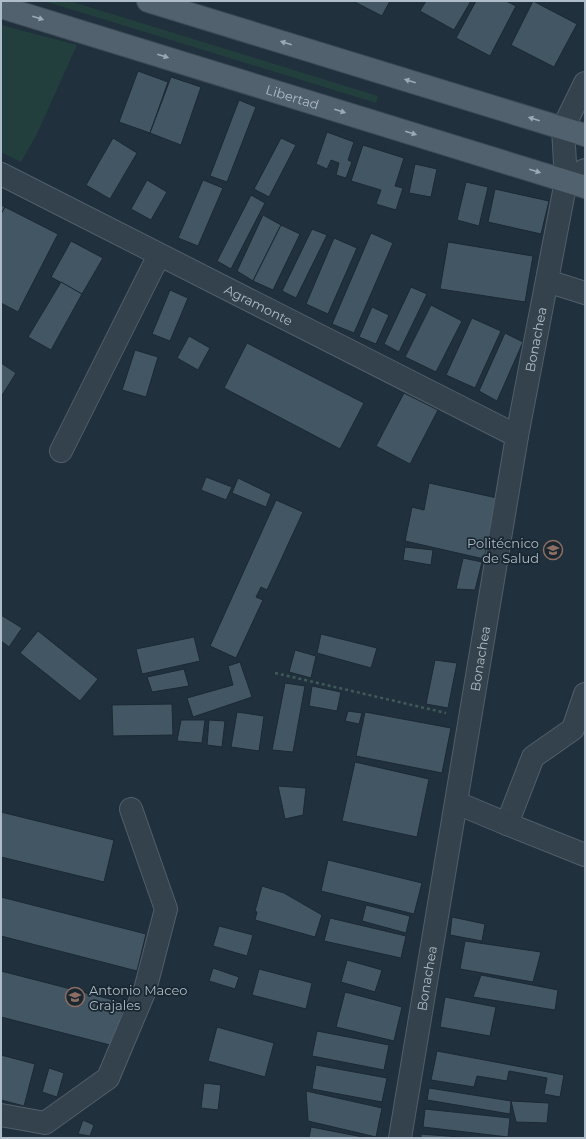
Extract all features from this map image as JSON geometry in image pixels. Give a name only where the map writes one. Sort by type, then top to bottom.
[{"type":"main road","points":[[148,1],[585,135]]},
{"type":"main road","name":"Libertad","points":[[1,7],[575,184]]},
{"type":"street","name":"Bonachea","points":[[400,1138],[517,436],[547,281],[575,184],[563,128],[585,83]]},
{"type":"street","points":[[575,184],[585,170]]},
{"type":"street","name":"Agramonte","points":[[1,174],[517,436]]},
{"type":"street","points":[[61,451],[159,255]]},
{"type":"street","points":[[547,281],[585,293]]},
{"type":"street","points":[[507,824],[533,757],[579,731],[585,694]]},
{"type":"street","points":[[457,803],[585,855]]},
{"type":"street","points":[[1,1115],[45,1123],[108,1078],[146,990],[166,909],[130,809]]},
{"type":"path","points":[[275,673],[471,719]]},
{"type":"green space","points":[[44,1],[70,1],[378,96],[376,103]]},
{"type":"green space","points":[[1,25],[77,45],[36,136],[21,162],[1,152]]},
{"type":"building","points":[[353,1],[390,1],[382,16]]},
{"type":"building","points":[[426,1],[471,1],[454,30],[420,11]]},
{"type":"building","points":[[476,1],[506,1],[516,6],[490,56],[456,38]]},
{"type":"building","points":[[533,1],[577,24],[554,67],[511,45]]},
{"type":"building","points":[[138,71],[168,82],[150,133],[119,122]]},
{"type":"building","points":[[171,77],[201,87],[181,145],[150,133]]},
{"type":"building","points":[[239,100],[256,107],[227,182],[210,176]]},
{"type":"building","points":[[327,132],[354,142],[348,160],[352,162],[346,178],[336,175],[339,163],[331,160],[327,169],[316,164]]},
{"type":"building","points":[[113,138],[137,153],[110,199],[86,185]]},
{"type":"building","points":[[281,138],[296,145],[269,197],[254,189]]},
{"type":"building","points":[[363,145],[404,158],[395,186],[403,188],[396,210],[376,204],[381,190],[351,181]]},
{"type":"building","points":[[415,164],[437,169],[431,197],[409,193]]},
{"type":"building","points":[[147,180],[167,192],[151,220],[131,209]]},
{"type":"building","points":[[203,180],[223,188],[198,246],[178,238]]},
{"type":"building","points":[[466,182],[488,187],[479,226],[457,220]]},
{"type":"building","points":[[495,189],[549,201],[541,234],[488,222]]},
{"type":"building","points":[[251,195],[265,203],[231,269],[217,261]]},
{"type":"building","points":[[1,205],[5,207],[1,214]]},
{"type":"building","points":[[5,207],[58,234],[18,312],[1,303],[1,214]]},
{"type":"building","points":[[263,215],[281,225],[253,281],[237,271]]},
{"type":"building","points":[[281,225],[300,234],[273,290],[253,281]]},
{"type":"building","points":[[312,229],[327,235],[296,298],[282,291]]},
{"type":"building","points":[[371,233],[393,243],[354,333],[332,324]]},
{"type":"building","points":[[334,238],[357,248],[328,314],[306,304]]},
{"type":"building","points":[[71,241],[103,258],[82,294],[51,277]]},
{"type":"building","points":[[448,242],[533,256],[525,302],[440,289]]},
{"type":"building","points":[[61,282],[82,294],[51,350],[28,337]]},
{"type":"building","points":[[411,287],[427,294],[399,352],[384,344]]},
{"type":"building","points":[[170,290],[188,298],[170,341],[152,334]]},
{"type":"building","points":[[431,305],[462,321],[436,372],[405,357]]},
{"type":"building","points":[[372,307],[389,315],[376,344],[359,337]]},
{"type":"building","points":[[472,318],[501,331],[475,388],[446,375]]},
{"type":"building","points":[[505,333],[523,342],[497,401],[479,391]]},
{"type":"building","points":[[189,336],[210,348],[198,370],[177,358]]},
{"type":"building","points":[[247,343],[364,403],[340,449],[224,388]]},
{"type":"building","points":[[135,350],[158,357],[146,397],[122,390]]},
{"type":"building","points":[[1,363],[16,373],[1,397]]},
{"type":"building","points":[[404,393],[438,410],[410,464],[376,446]]},
{"type":"building","points":[[206,477],[232,487],[226,500],[201,490]]},
{"type":"building","points":[[238,478],[271,494],[266,507],[232,493]]},
{"type":"building","points":[[429,483],[497,498],[484,559],[405,541],[412,507],[424,510]]},
{"type":"building","points":[[276,500],[303,512],[267,590],[261,587],[256,597],[263,600],[236,658],[210,646]]},
{"type":"building","points":[[405,547],[433,550],[431,565],[403,560]]},
{"type":"building","points":[[463,558],[482,562],[475,590],[456,589]]},
{"type":"building","points":[[1,615],[22,628],[9,647],[1,641]]},
{"type":"building","points":[[38,631],[98,679],[80,701],[20,653]]},
{"type":"building","points":[[321,634],[377,648],[371,668],[317,653]]},
{"type":"building","points":[[194,637],[200,661],[142,674],[136,649]]},
{"type":"building","points":[[295,650],[316,656],[311,678],[289,672]]},
{"type":"building","points":[[435,660],[457,663],[448,708],[426,704]]},
{"type":"building","points":[[240,662],[252,697],[193,717],[187,698],[233,685],[228,666]]},
{"type":"building","points":[[184,669],[189,686],[152,692],[147,677]]},
{"type":"building","points":[[285,683],[305,686],[293,752],[272,750]]},
{"type":"building","points":[[312,686],[341,692],[337,711],[309,706]]},
{"type":"building","points":[[172,704],[173,735],[113,736],[112,705]]},
{"type":"building","points":[[348,711],[362,713],[359,724],[345,721]]},
{"type":"building","points":[[237,712],[264,716],[259,751],[231,747]]},
{"type":"building","points":[[365,712],[451,728],[442,773],[356,756]]},
{"type":"building","points":[[181,720],[205,720],[202,743],[177,741]]},
{"type":"building","points":[[209,720],[225,721],[222,747],[207,745]]},
{"type":"building","points":[[355,762],[429,779],[417,837],[342,821]]},
{"type":"building","points":[[278,786],[306,788],[303,815],[285,819]]},
{"type":"building","points":[[1,812],[114,840],[104,882],[1,857]]},
{"type":"building","points":[[328,860],[422,883],[414,914],[321,891]]},
{"type":"building","points":[[262,886],[284,893],[322,915],[315,937],[255,920],[257,912],[255,911]]},
{"type":"building","points":[[1,897],[146,934],[137,971],[1,936]]},
{"type":"building","points":[[366,905],[410,916],[406,933],[362,921]]},
{"type":"building","points":[[452,917],[485,924],[482,941],[450,935]]},
{"type":"building","points":[[330,918],[406,936],[401,958],[324,941]]},
{"type":"building","points":[[219,926],[253,935],[247,956],[213,946]]},
{"type":"building","points":[[465,941],[541,952],[533,982],[460,969]]},
{"type":"building","points":[[347,960],[382,970],[375,992],[341,982]]},
{"type":"building","points":[[213,968],[239,977],[235,989],[209,981]]},
{"type":"building","points":[[259,969],[312,983],[306,1009],[252,995]]},
{"type":"building","points":[[1,971],[125,1003],[114,1046],[1,1017]]},
{"type":"building","points":[[481,975],[558,990],[555,1010],[473,997]]},
{"type":"building","points":[[345,992],[402,1007],[394,1041],[336,1027]]},
{"type":"building","points":[[445,997],[496,1007],[490,1036],[440,1027]]},
{"type":"building","points":[[217,1027],[274,1043],[265,1077],[208,1061]]},
{"type":"building","points":[[317,1031],[389,1045],[384,1070],[312,1056]]},
{"type":"building","points":[[437,1051],[564,1075],[560,1097],[544,1094],[547,1078],[509,1071],[507,1081],[477,1076],[474,1087],[431,1080]]},
{"type":"building","points":[[1,1055],[35,1064],[24,1106],[1,1100]]},
{"type":"building","points":[[316,1065],[387,1078],[382,1102],[312,1089]]},
{"type":"building","points":[[49,1068],[64,1073],[57,1097],[42,1092]]},
{"type":"building","points":[[204,1083],[221,1085],[218,1110],[201,1108]]},
{"type":"building","points":[[429,1088],[511,1101],[510,1114],[427,1100]]},
{"type":"building","points":[[306,1091],[382,1108],[376,1137],[308,1121]]},
{"type":"building","points":[[511,1101],[549,1103],[547,1123],[516,1122]]},
{"type":"building","points":[[425,1109],[510,1118],[508,1137],[423,1127]]},
{"type":"building","points":[[83,1120],[94,1125],[90,1136],[78,1134]]},
{"type":"building","points":[[311,1127],[368,1138],[309,1138]]},
{"type":"building","points":[[421,1134],[473,1138],[421,1138]]},
{"type":"place","name":"Politécnico de Salud","points":[[553,550]]},
{"type":"place","name":"Antonio Maceo Grajales","points":[[75,997]]}]
